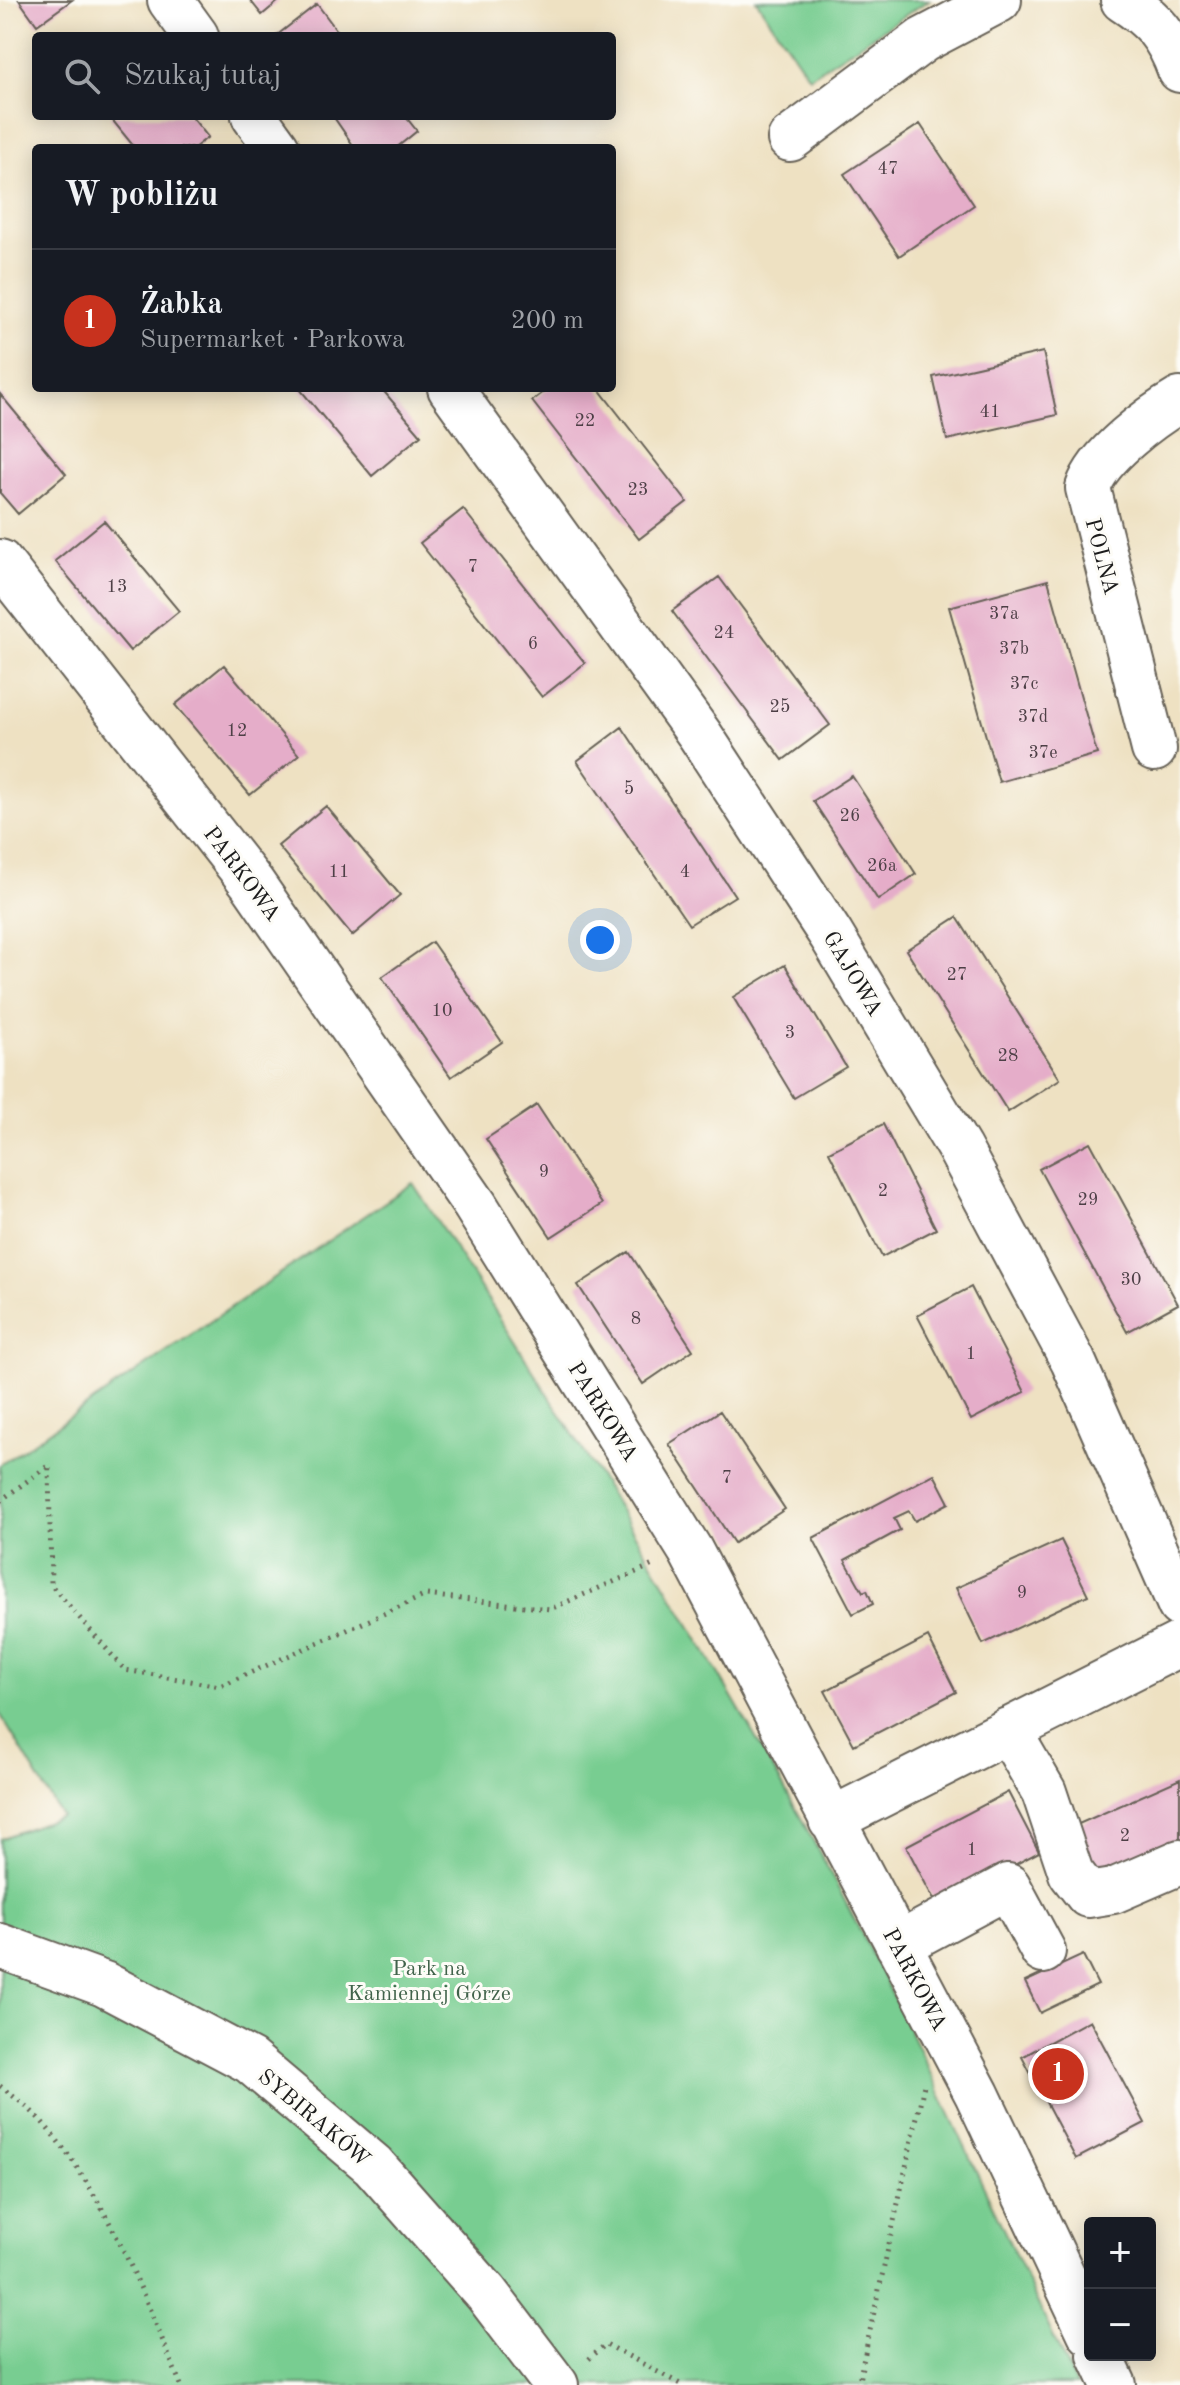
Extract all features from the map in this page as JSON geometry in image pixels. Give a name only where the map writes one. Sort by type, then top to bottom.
[{"type":"street","points":[[170,0],[193,32]]},
{"type":"street","points":[[790,139],[923,40],[999,0]]},
{"type":"street","points":[[1123,0],[1151,18],[1170,42],[1180,70]]},
{"type":"street","points":[[257,120],[274,144]]},
{"type":"street","name":"GAJOWA","points":[[453,392],[700,735],[871,1002],[959,1148],[1073,1361],[1180,1605]]},
{"type":"street","name":"POLNA","points":[[1154,749],[1088,488],[1104,460],[1180,400]]},
{"type":"street","name":"PARKOWA","points":[[0,562],[261,896],[475,1205],[690,1550],[977,2094],[1084,2320]]},
{"type":"street","points":[[831,1820],[1180,1644]]},
{"type":"street","points":[[1008,1730],[1044,1792],[1071,1873],[1088,1895],[1113,1891],[1180,1862]]},
{"type":"street","points":[[898,1945],[1008,1886],[1043,1951]]},
{"type":"street","name":"SYBIRAKÓW","points":[[0,1946],[104,1984],[250,2061],[373,2165],[486,2293],[569,2375]]},
{"type":"street","points":[[1103,2361],[1114,2385]]},
{"type":"path","points":[[0,1501],[49,1465],[51,1585],[125,1670],[220,1686],[426,1595],[550,1609],[690,1550]]},
{"type":"path","points":[[858,2385],[927,2070]]},
{"type":"path","points":[[0,2086],[41,2120],[90,2185],[139,2284],[181,2385]]},
{"type":"path","points":[[569,2375],[606,2344],[682,2385]]},
{"type":"green space","points":[[756,0],[929,0],[809,77]]},
{"type":"green space","name":"Park na Kamiennej Górze","points":[[413,1183],[613,1498],[802,1820],[909,2029],[1076,2385],[0,2385],[0,1839],[61,1816],[0,1714],[0,1465]]},
{"type":"building","points":[[19,0],[72,0],[37,25]]},
{"type":"building","points":[[250,0],[280,0],[262,15]]},
{"type":"building","points":[[317,4],[338,32],[281,32]]},
{"type":"building","points":[[112,120],[194,120],[208,137],[199,144],[132,144]]},
{"type":"building","points":[[336,120],[408,120],[417,131],[401,144],[352,144]]},
{"type":"building","points":[[920,124],[974,205],[899,256],[844,174]]},
{"type":"building","points":[[1043,352],[1057,415],[947,440],[933,377]]},
{"type":"building","points":[[302,392],[384,392],[421,435],[372,476]]},
{"type":"building","points":[[544,392],[601,392],[687,502],[639,539],[532,401]]},
{"type":"building","points":[[0,394],[66,474],[18,514],[0,493]]},
{"type":"building","points":[[463,509],[585,663],[542,697],[420,543]]},
{"type":"building","points":[[104,521],[179,611],[130,651],[55,561]]},
{"type":"building","points":[[719,577],[830,725],[783,760],[672,611]]},
{"type":"building","points":[[1048,580],[1097,754],[999,782],[949,607]]},
{"type":"building","points":[[224,665],[299,755],[250,795],[175,705]]},
{"type":"building","points":[[622,727],[735,896],[689,925],[577,761]]},
{"type":"building","points":[[852,776],[916,874],[878,900],[813,801]]},
{"type":"building","points":[[326,806],[400,895],[352,936],[278,846]]},
{"type":"building","points":[[957,917],[1060,1079],[1008,1112],[906,950]]},
{"type":"building","points":[[432,942],[502,1042],[451,1077],[382,977]]},
{"type":"building","points":[[785,965],[846,1067],[794,1098],[733,997]]},
{"type":"building","points":[[537,1105],[602,1204],[551,1237],[486,1139]]},
{"type":"building","points":[[883,1124],[936,1229],[882,1257],[829,1152]]},
{"type":"building","points":[[1090,1142],[1178,1304],[1127,1332],[1039,1169]]},
{"type":"building","points":[[629,1252],[693,1350],[643,1384],[578,1285]]},
{"type":"building","points":[[971,1287],[1025,1392],[971,1420],[917,1315]]},
{"type":"building","points":[[720,1411],[785,1509],[734,1543],[669,1444]]},
{"type":"building","points":[[934,1474],[949,1503],[915,1521],[909,1511],[894,1518],[900,1530],[845,1560],[863,1592],[867,1590],[873,1604],[853,1614],[813,1538]]},
{"type":"building","points":[[1061,1540],[1088,1595],[983,1644],[956,1588]]},
{"type":"building","points":[[928,1637],[956,1692],[854,1745],[825,1691]]},
{"type":"building","points":[[1180,1779],[1180,1841],[1098,1878],[1074,1826]]},
{"type":"building","points":[[1008,1792],[1039,1852],[937,1906],[906,1846]]},
{"type":"building","points":[[1083,1955],[1098,1985],[1040,2013],[1025,1982]]},
{"type":"building","points":[[1090,2020],[1145,2123],[1076,2159],[1022,2057]]},
{"type":"place","name":"Żabka","points":[[1058,2074]]}]
